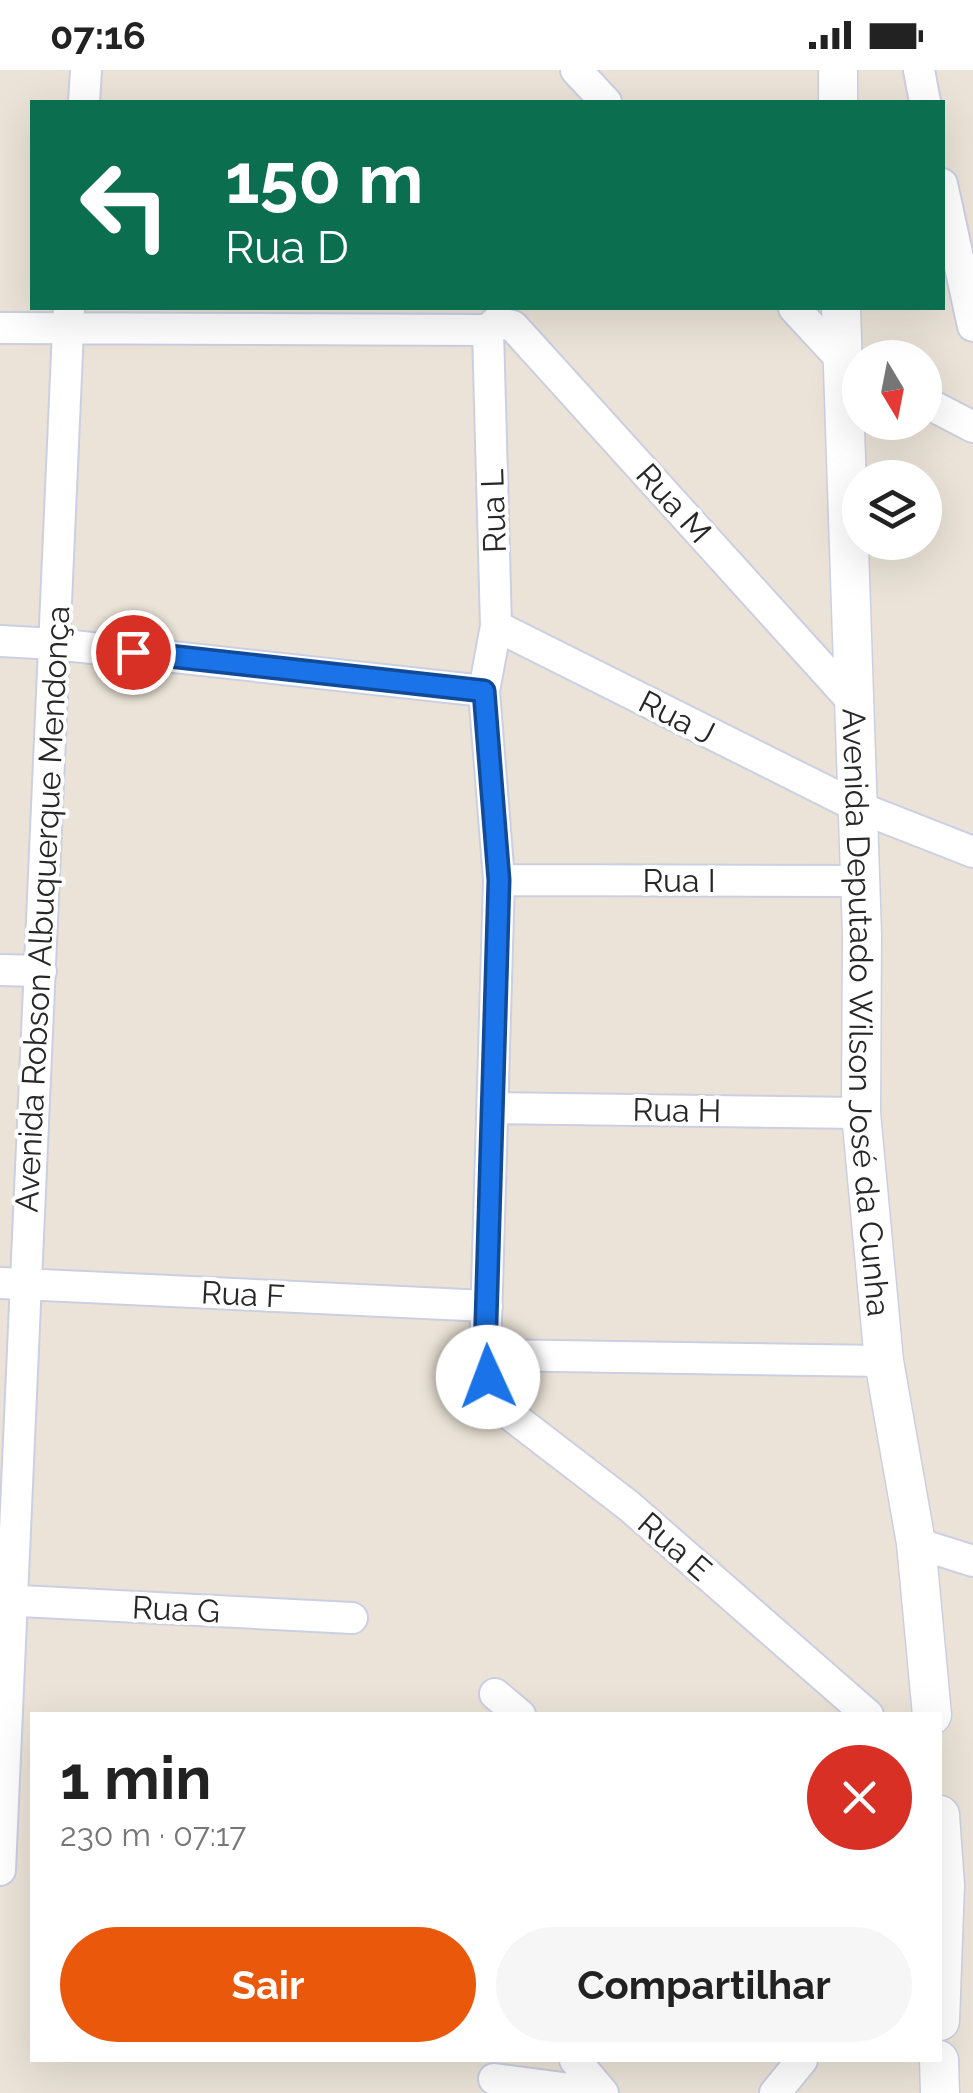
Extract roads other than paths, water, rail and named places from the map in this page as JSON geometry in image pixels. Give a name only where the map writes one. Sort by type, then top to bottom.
[{"type":"street","points":[[84,100],[86,70]]},
{"type":"street","points":[[576,70],[604,100]]},
{"type":"street","points":[[838,70],[838,100]]},
{"type":"street","points":[[919,70],[925,100]]},
{"type":"street","points":[[945,198],[973,326]]},
{"type":"street","points":[[796,310],[842,355]]},
{"type":"street","name":"Avenida Deputado Wilson José da Cunha","points":[[842,310],[847,340]]},
{"type":"street","points":[[0,328],[68,318],[488,330]]},
{"type":"street","name":"Avenida Robson Albuquerque Mendonça","points":[[0,1870],[12,1283],[41,972],[68,318]]},
{"type":"street","name":"Rua M","points":[[488,330],[496,322],[513,326],[854,704]]},
{"type":"street","name":"Rua L","points":[[484,691],[496,626],[488,330]]},
{"type":"street","points":[[942,410],[973,426]]},
{"type":"street","name":"Avenida Deputado Wilson José da Cunha","points":[[852,440],[854,704],[862,935],[861,1112],[884,1361],[916,1543],[932,1712]]},
{"type":"street","name":"Rua J","points":[[496,626],[858,808],[973,852]]},
{"type":"street","points":[[0,641],[484,691],[499,880],[486,1366],[884,1361]]},
{"type":"street","name":"Rua I","points":[[499,880],[860,881]]},
{"type":"street","points":[[0,970],[41,972]]},
{"type":"street","name":"Rua H","points":[[493,1108],[861,1112]]},
{"type":"street","name":"Rua F","points":[[12,1283],[487,1306]]},
{"type":"street","name":"Rua E","points":[[486,1366],[508,1413],[629,1506],[865,1712]]},
{"type":"street","points":[[916,1543],[973,1561]]},
{"type":"street","name":"Rua G","points":[[5,1600],[352,1618]]},
{"type":"street","points":[[495,1694],[516,1712]]},
{"type":"street","points":[[576,2062],[602,2093]]},
{"type":"street","points":[[775,2093],[800,2062]]},
{"type":"street","points":[[494,2077],[602,2093]]}]
